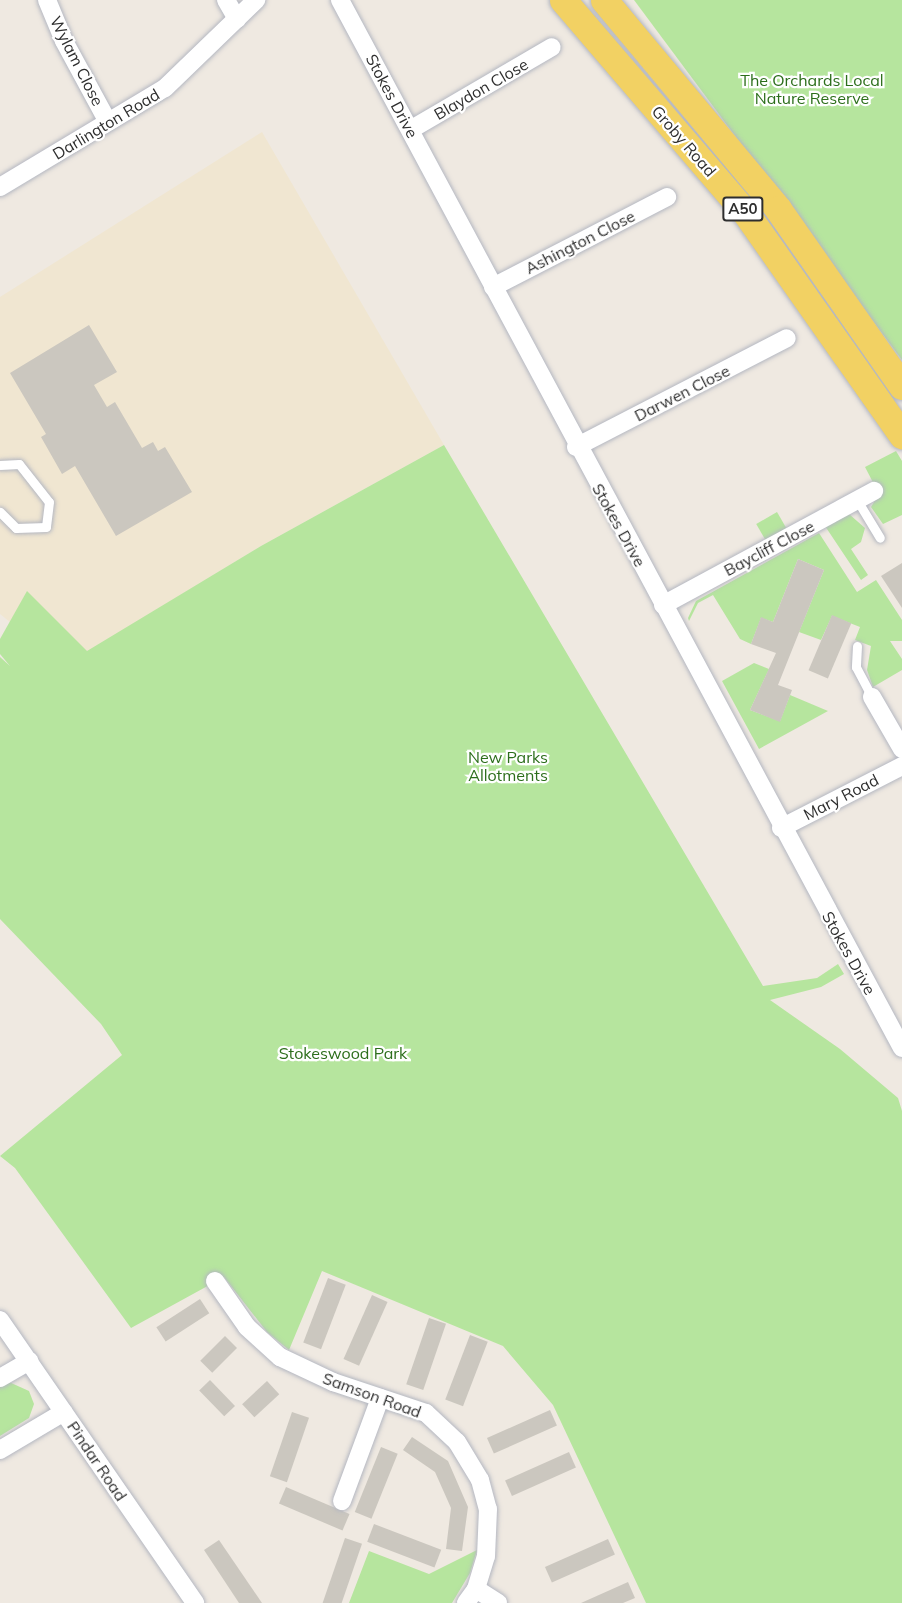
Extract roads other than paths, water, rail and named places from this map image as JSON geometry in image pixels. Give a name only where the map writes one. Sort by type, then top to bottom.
[{"type":"main road","name":"Groby Road","points":[[563,0],[745,212],[902,435]]},
{"type":"main road","name":"Groby Road","points":[[604,0],[778,209],[902,386]]},
{"type":"street","name":"Wylam Close","points":[[46,0],[64,41],[108,122]]},
{"type":"street","points":[[226,0],[237,19]]},
{"type":"street","name":"Darlington Road","points":[[0,187],[165,88],[256,0]]},
{"type":"street","name":"Stokes Drive","points":[[340,0],[411,130],[576,447],[902,1048]]},
{"type":"street","name":"Blaydon Close","points":[[411,130],[552,47]]},
{"type":"street","name":"Ashington Close","points":[[493,287],[667,197]]},
{"type":"street","name":"Darwen Close","points":[[576,447],[787,338]]},
{"type":"street","name":"Baycliff Close","points":[[663,605],[874,491]]},
{"type":"street","points":[[872,697],[902,749]]},
{"type":"street","name":"Mary Road","points":[[781,828],[902,766]]},
{"type":"street","name":"Samson Road","points":[[215,1281],[266,1348],[293,1365],[426,1413],[446,1429],[480,1480],[489,1530],[486,1556],[471,1596]]},
{"type":"street","name":"Pindar Road","points":[[0,1320],[195,1603]]},
{"type":"street","points":[[0,1378],[30,1361]]},
{"type":"street","points":[[342,1501],[380,1398]]},
{"type":"street","points":[[0,1450],[64,1412]]},
{"type":"street","points":[[471,1596],[498,1603]]},
{"type":"lane","points":[[0,465],[19,465],[49,502],[46,527],[16,528],[0,512]]},
{"type":"lane","points":[[857,500],[880,538]]},
{"type":"lane","points":[[857,646],[856,666],[872,697]]},
{"type":"park label","name":"The Orchards Local Nature Reserve","points":[[812,89]]},
{"type":"park label","name":"New Parks Allotments","points":[[508,766]]},
{"type":"park label","name":"Stokeswood Park","points":[[343,1053]]}]
